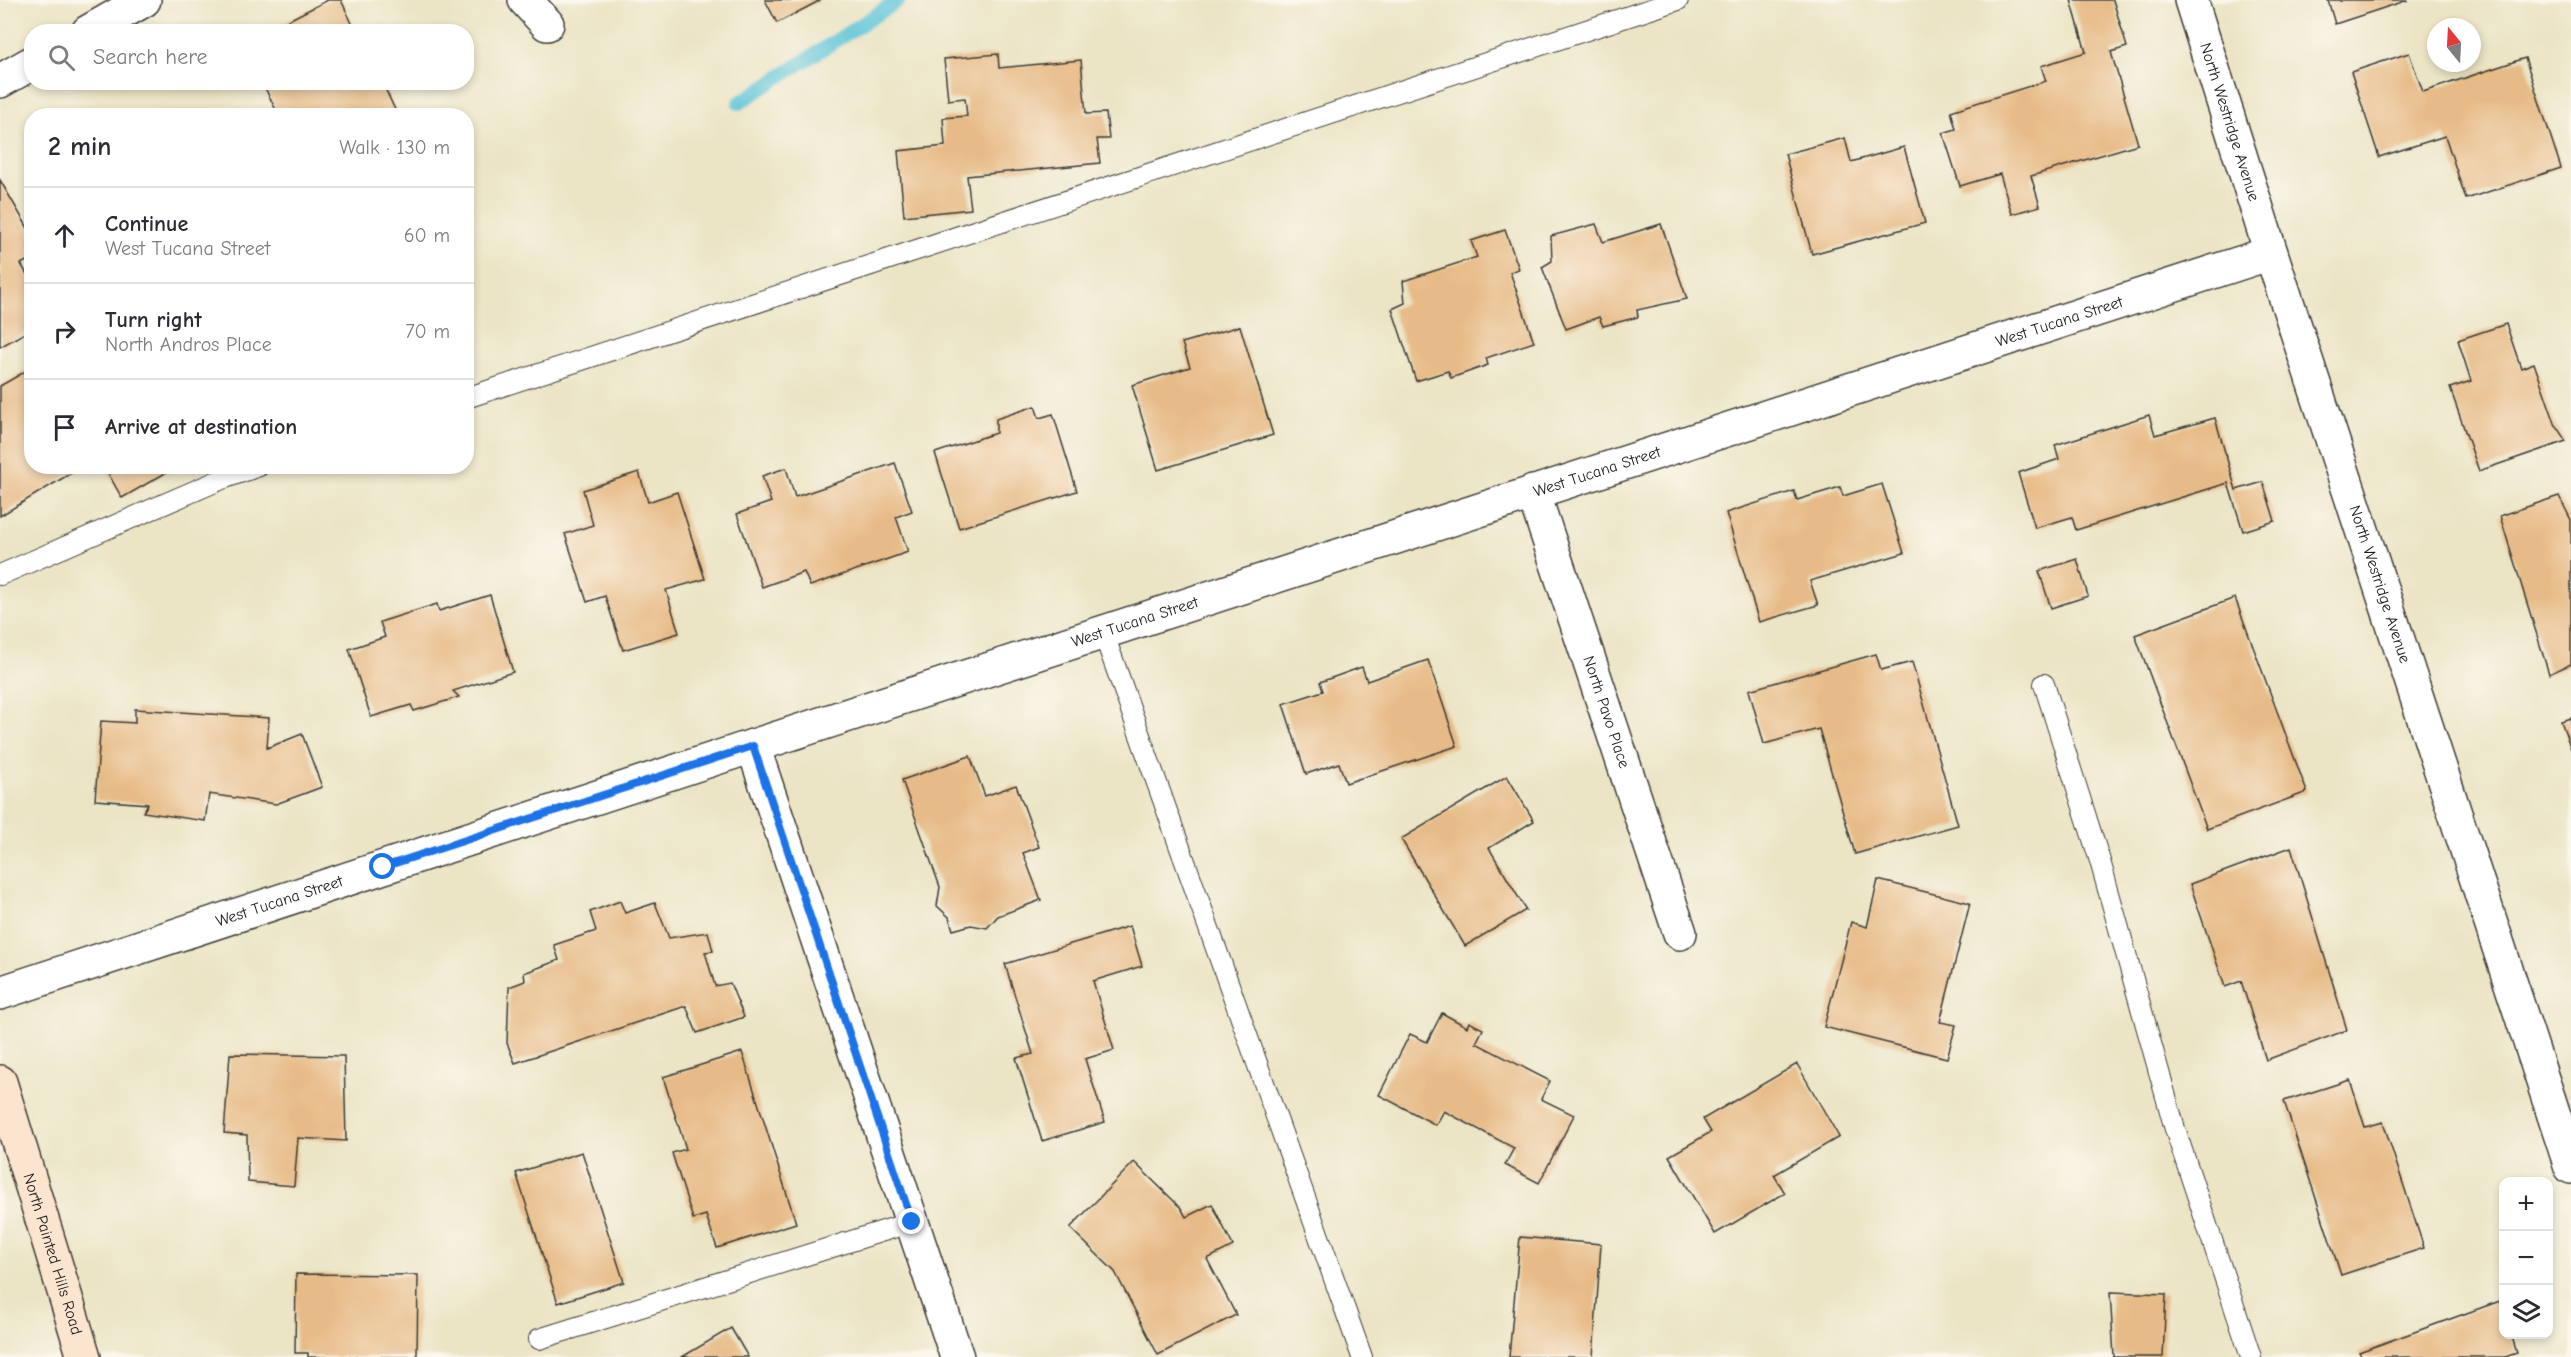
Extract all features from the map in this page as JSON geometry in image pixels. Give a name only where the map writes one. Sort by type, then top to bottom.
[{"type":"street","points":[[102,24],[144,0]]},
{"type":"street","points":[[525,0],[547,24]]},
{"type":"street","name":"North Westridge Avenue","points":[[2191,0],[2271,253],[2571,1167]]},
{"type":"street","points":[[0,81],[24,68]]},
{"type":"street","name":"West Tucana Street","points":[[0,993],[2271,253]]},
{"type":"street","name":"North Pavo Place","points":[[1533,492],[1680,933]]},
{"type":"street","points":[[753,746],[957,1357]]},
{"type":"street","name":"North Painted Hills Road","points":[[0,1082],[84,1357]]},
{"type":"lane","points":[[474,395],[1678,0]]},
{"type":"lane","points":[[0,575],[234,474]]},
{"type":"lane","points":[[1103,632],[1362,1357]]},
{"type":"lane","points":[[2044,684],[2100,861],[2175,1129],[2251,1357]]},
{"type":"lane","points":[[539,1339],[912,1222]]},
{"type":"building","points":[[328,0],[341,0],[352,24],[281,24]]},
{"type":"building","points":[[765,0],[821,0],[777,23]]},
{"type":"building","points":[[2071,0],[2113,0],[2127,47],[2111,52],[2138,144],[2031,176],[2040,206],[2012,214],[2000,174],[1960,186],[1943,133],[1956,129],[1951,111],[2046,81],[2041,66],[2086,52]]},
{"type":"building","points":[[2328,0],[2408,0],[2335,24]]},
{"type":"building","points":[[2409,53],[2423,92],[2525,58],[2561,168],[2466,199],[2445,136],[2379,157],[2351,72]]},
{"type":"building","points":[[998,54],[999,68],[1081,60],[1086,114],[1106,113],[1109,139],[1097,139],[1100,163],[967,176],[971,209],[904,216],[898,151],[945,146],[943,118],[967,116],[965,98],[948,100],[944,59]]},
{"type":"building","points":[[266,90],[386,90],[394,108],[275,108]]},
{"type":"building","points":[[1845,138],[1851,162],[1904,147],[1925,223],[1812,254],[1785,154]]},
{"type":"building","points":[[0,180],[24,221],[24,262],[21,264],[24,269],[24,334],[0,347]]},
{"type":"building","points":[[1596,224],[1603,242],[1661,224],[1687,299],[1637,310],[1638,317],[1603,326],[1599,317],[1566,329],[1542,267],[1552,261],[1551,236]]},
{"type":"building","points":[[1505,230],[1519,269],[1510,272],[1534,342],[1486,358],[1488,365],[1451,378],[1448,371],[1416,381],[1392,309],[1405,303],[1403,281],[1477,257],[1471,241]]},
{"type":"building","points":[[2506,324],[2521,368],[2534,363],[2556,426],[2566,441],[2479,471],[2450,388],[2471,381],[2458,340]]},
{"type":"building","points":[[1240,326],[1273,435],[1158,470],[1132,385],[1190,367],[1182,343]]},
{"type":"building","points":[[24,372],[24,474],[70,474],[0,516],[0,386]]},
{"type":"building","points":[[1035,406],[1039,418],[1053,414],[1077,491],[959,528],[935,453],[996,433],[996,419]]},
{"type":"building","points":[[2149,415],[2155,435],[2215,418],[2236,490],[2263,482],[2275,521],[2243,531],[2228,483],[2076,530],[2072,517],[2035,528],[2018,473],[2059,459],[2055,445]]},
{"type":"building","points":[[895,463],[912,511],[896,517],[908,552],[810,586],[804,572],[762,587],[737,514],[771,502],[762,476],[786,468],[795,497]]},
{"type":"building","points":[[639,472],[648,502],[677,492],[705,579],[666,590],[679,633],[623,650],[605,596],[587,602],[565,534],[593,525],[583,490]]},
{"type":"building","points":[[108,474],[164,474],[122,498]]},
{"type":"building","points":[[1882,484],[1904,553],[1810,581],[1818,605],[1759,622],[1726,513],[1794,491],[1797,500],[1840,487],[1843,496]]},
{"type":"building","points":[[2559,496],[2571,520],[2571,664],[2549,674],[2500,516]]},
{"type":"building","points":[[2077,559],[2088,596],[2051,608],[2039,571]]},
{"type":"building","points":[[490,595],[513,672],[453,691],[459,697],[414,711],[411,705],[371,717],[349,649],[385,637],[380,622],[437,604],[439,611]]},
{"type":"building","points":[[2235,598],[2307,792],[2207,829],[2135,635]]},
{"type":"building","points":[[1876,654],[1881,670],[1912,662],[1958,825],[1855,854],[1819,729],[1764,744],[1749,690]]},
{"type":"building","points":[[1428,660],[1457,746],[1346,783],[1339,763],[1306,774],[1283,704],[1323,691],[1320,682],[1362,667],[1367,681]]},
{"type":"building","points":[[135,709],[269,718],[267,748],[302,734],[322,787],[276,804],[209,794],[205,821],[143,812],[148,804],[95,800],[101,721],[135,723]]},
{"type":"building","points":[[2571,718],[2571,749],[2561,721]]},
{"type":"building","points":[[970,756],[985,796],[1016,785],[1039,847],[1023,853],[1041,900],[998,916],[987,928],[971,925],[953,930],[949,917],[937,906],[940,887],[902,780]]},
{"type":"building","points":[[1507,776],[1534,821],[1489,848],[1526,910],[1465,946],[1401,839]]},
{"type":"building","points":[[2291,847],[2347,1030],[2266,1060],[2241,981],[2225,987],[2190,884]]},
{"type":"building","points":[[1878,880],[1970,903],[1940,1022],[1956,1025],[1947,1058],[1824,1027],[1851,922],[1867,927]]},
{"type":"building","points":[[620,901],[625,913],[655,903],[669,938],[708,932],[713,951],[705,952],[715,986],[730,983],[744,1017],[697,1033],[686,1006],[515,1063],[507,1043],[509,987],[525,981],[524,973],[559,960],[554,945],[596,931],[590,912]]},
{"type":"building","points":[[1130,926],[1142,966],[1093,981],[1114,1050],[1085,1059],[1105,1122],[1042,1141],[1016,1058],[1033,1054],[1005,964]]},
{"type":"building","points":[[1442,1013],[1467,1027],[1469,1022],[1483,1029],[1476,1043],[1550,1081],[1541,1099],[1574,1115],[1539,1183],[1505,1165],[1514,1148],[1444,1111],[1436,1125],[1379,1095],[1410,1034],[1427,1042]]},
{"type":"building","points":[[742,1052],[796,1223],[717,1248],[706,1215],[693,1219],[672,1153],[686,1149],[663,1077]]},
{"type":"building","points":[[230,1054],[344,1056],[346,1141],[298,1138],[294,1186],[248,1182],[247,1135],[224,1133]]},
{"type":"building","points":[[1797,1064],[1839,1137],[1774,1175],[1785,1193],[1715,1234],[1669,1156],[1711,1132],[1703,1119]]},
{"type":"building","points":[[2350,1080],[2365,1127],[2383,1122],[2424,1248],[2341,1275],[2284,1101]]},
{"type":"building","points":[[582,1152],[624,1282],[558,1303],[516,1173]]},
{"type":"building","points":[[1134,1162],[1181,1208],[1186,1217],[1212,1204],[1233,1246],[1207,1259],[1236,1315],[1158,1355],[1115,1272],[1070,1228]]},
{"type":"building","points":[[1520,1237],[1601,1244],[1593,1357],[1509,1357]]},
{"type":"building","points":[[296,1274],[418,1275],[417,1357],[308,1357],[308,1353],[295,1353]]},
{"type":"building","points":[[2110,1292],[2166,1294],[2163,1357],[2114,1357]]},
{"type":"building","points":[[2499,1301],[2499,1339],[2513,1339],[2517,1353],[2505,1357],[2362,1357],[2359,1352]]},
{"type":"building","points":[[731,1328],[748,1357],[682,1357]]},
{"type":"waterway","points":[[739,103],[899,0]]},
{"type":"route","points":[[383,867],[753,746],[912,1222]]}]
